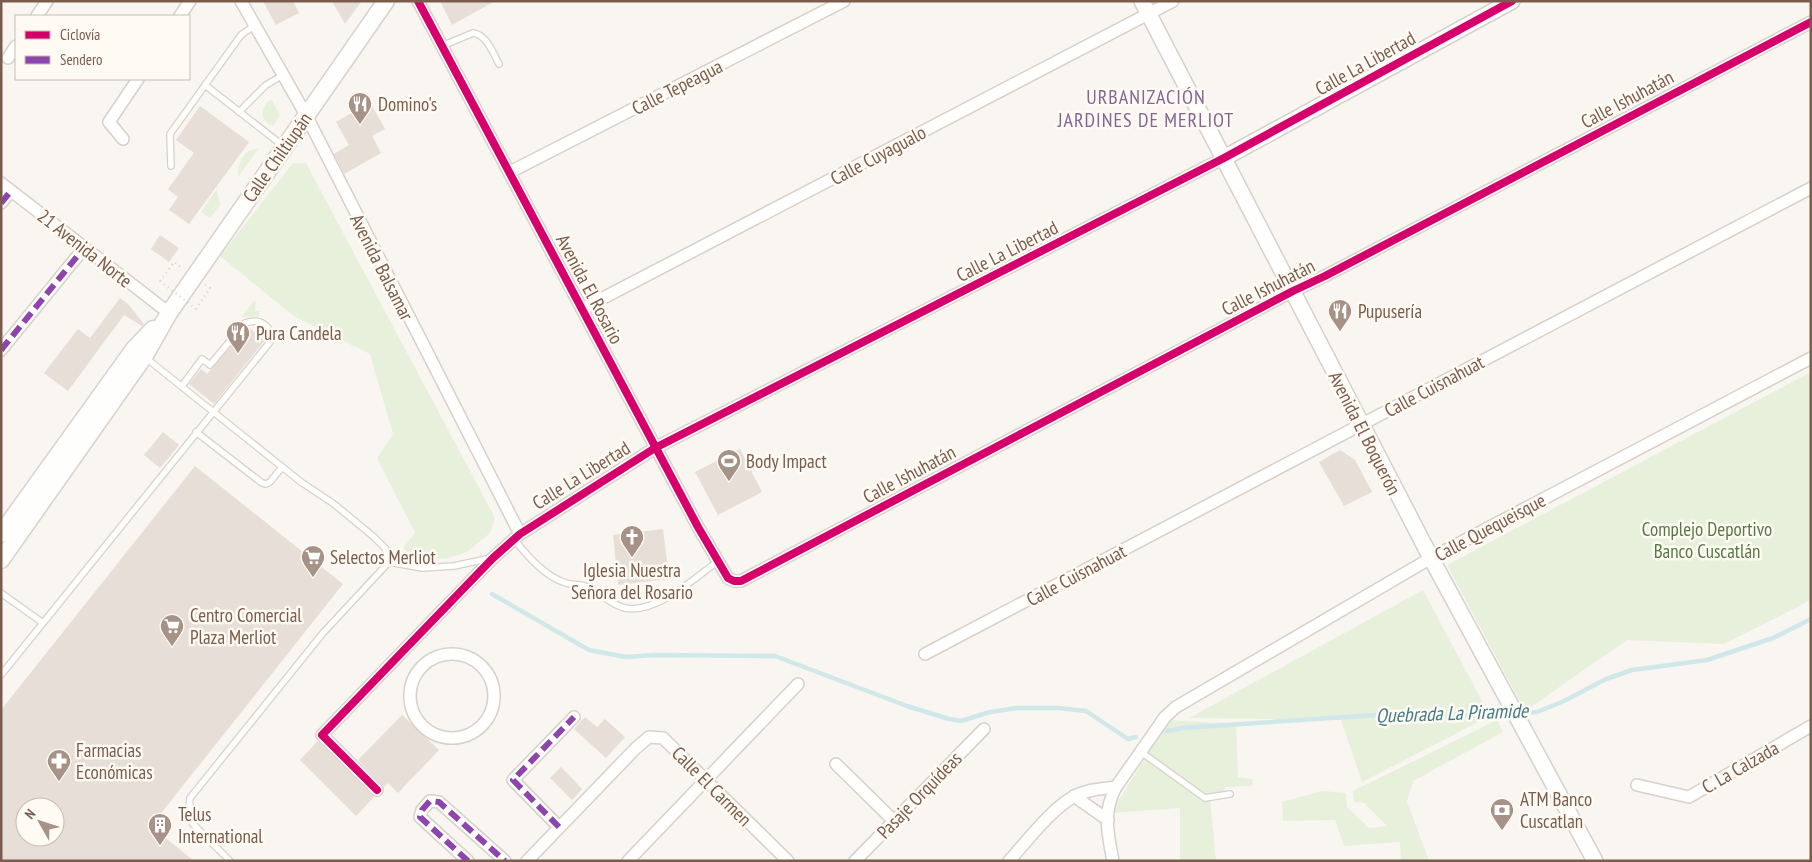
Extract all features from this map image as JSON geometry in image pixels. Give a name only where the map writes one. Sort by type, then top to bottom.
[{"type":"main road","name":"Calle Chiltiupán","points":[[1,560],[144,357],[169,313],[386,1]]},
{"type":"main road","name":"Calle Chiltiupán","points":[[1,534],[134,348],[169,313]]},
{"type":"street","points":[[38,15],[47,1]]},
{"type":"street","points":[[181,15],[190,1]]},
{"type":"street","name":"Avenida Balsamar","points":[[241,1],[306,115],[517,536]]},
{"type":"street","name":"Avenida El Rosario","points":[[418,1],[655,448],[728,578],[734,581],[741,581]]},
{"type":"street","name":"Calle Tepeagua","points":[[510,172],[844,1]]},
{"type":"street","name":"Calle Cuyagualo","points":[[582,309],[1145,7],[1172,1]]},
{"type":"street","name":"Calle La Libertad","points":[[409,663],[493,558],[517,536],[655,448],[1224,158],[1512,1]]},
{"type":"street","name":"Avenida El Boquerón","points":[[1145,7],[1293,291],[1360,425],[1596,861]]},
{"type":"street","name":"Calle Ishuhatán","points":[[741,581],[1811,22]]},
{"type":"street","points":[[8,58],[15,48]]},
{"type":"street","points":[[123,139],[109,122],[137,80]]},
{"type":"street","name":"21 Avenida Norte","points":[[1,183],[169,313]]},
{"type":"street","name":"Calle Cuisnahuat","points":[[925,654],[1811,188]]},
{"type":"street","points":[[1,203],[11,190]]},
{"type":"street","points":[[1,350],[84,248]]},
{"type":"street","name":"Calle Quequeisque","points":[[1113,861],[1108,828],[1110,799],[1116,787],[1166,717],[1176,707],[1431,558],[1811,358]]},
{"type":"street","points":[[377,790],[322,736],[409,663],[430,659],[443,654],[457,653],[470,657],[481,665],[489,676],[493,689],[493,703],[489,716],[469,734],[455,738],[441,737],[428,731],[417,721],[411,708],[409,694],[412,680],[409,663]]},
{"type":"street","points":[[628,861],[798,684]]},
{"type":"street","points":[[559,827],[513,780],[574,717]]},
{"type":"street","name":"C. La Calzada","points":[[1638,785],[1689,797],[1811,726]]},
{"type":"street","name":"Pasaje Orquídeas","points":[[855,861],[984,729]]},
{"type":"street","name":"Calle El Carmen","points":[[527,861],[636,748],[649,737],[663,738],[788,861]]},
{"type":"street","points":[[836,764],[894,821]]},
{"type":"street","points":[[1009,861],[1057,808],[1074,796],[1094,790],[1116,787]]},
{"type":"street","points":[[1074,796],[1108,820]]},
{"type":"street","points":[[468,861],[420,817],[422,810],[430,801],[439,802],[505,861]]},
{"type":"lane","points":[[171,166],[170,134],[241,34],[255,25]]},
{"type":"lane","points":[[442,46],[473,33],[478,34],[483,37],[499,64]]},
{"type":"lane","points":[[239,112],[266,85],[283,75]]},
{"type":"lane","points":[[205,85],[284,147]]},
{"type":"lane","points":[[1,675],[270,342],[271,335],[259,321],[252,320],[245,323],[210,365],[202,359],[182,386]]},
{"type":"lane","points":[[144,357],[282,467],[334,504],[374,537],[385,548],[389,562]]},
{"type":"lane","points":[[196,432],[262,484],[270,482],[282,467]]},
{"type":"lane","points":[[517,536],[525,554],[548,573],[565,583],[585,586],[595,591],[608,602],[625,608],[645,608],[672,595],[718,561]]},
{"type":"lane","points":[[389,562],[422,568],[454,566],[493,558]]},
{"type":"lane","points":[[230,861],[192,823],[189,809],[190,798],[323,633],[389,562]]},
{"type":"lane","points":[[1,593],[43,624]]},
{"type":"lane","points":[[1142,752],[1205,798],[1230,794]]},
{"type":"path","points":[[177,274],[182,268],[174,262],[160,281],[196,309]]},
{"type":"green space","points":[[271,99],[280,115],[273,126],[265,121],[263,117],[263,110]]},
{"type":"green space","points":[[258,149],[238,177],[242,158],[245,154]]},
{"type":"green space","points":[[293,163],[306,163],[495,518],[490,533],[467,552],[445,559],[425,558],[412,556],[403,548],[415,533],[377,458],[393,434],[370,354],[295,317],[220,256]]},
{"type":"green space","points":[[217,189],[220,205],[210,218],[201,212]]},
{"type":"green space","points":[[254,301],[256,302],[255,311],[259,311],[259,316],[241,317]]},
{"type":"green space","name":"Complejo Deportivo Banco Cuscatlán","points":[[1811,372],[1811,600],[1724,644],[1627,640],[1525,711],[1447,565]]},
{"type":"green space","points":[[1423,590],[1490,716],[1362,782],[1341,720],[1189,718]]},
{"type":"green space","points":[[1169,720],[1236,724],[1238,777],[1253,779],[1252,786],[1225,787],[1224,798],[1210,799],[1216,861],[1180,861],[1180,808],[1111,813]]},
{"type":"green space","points":[[1497,720],[1503,732],[1413,781],[1407,802],[1429,861],[1401,861],[1400,842],[1344,846],[1335,820],[1283,821],[1282,802],[1322,791],[1346,793],[1347,807],[1369,828],[1387,826],[1364,803],[1354,802],[1353,791]]},
{"type":"building","points":[[263,1],[293,1],[299,13],[276,25]]},
{"type":"building","points":[[332,1],[362,1],[345,24]]},
{"type":"building","points":[[440,1],[495,1],[452,25]]},
{"type":"building","points":[[370,102],[385,129],[372,136],[381,153],[344,174],[334,154],[349,145],[336,122]]},
{"type":"building","points":[[200,106],[249,142],[189,224],[169,210],[178,197],[168,189],[194,153],[176,140]]},
{"type":"building","points":[[160,235],[179,248],[169,262],[151,249]]},
{"type":"building","points":[[120,298],[129,305],[144,324],[142,326],[124,315],[68,391],[44,373],[78,329],[90,338]]},
{"type":"building","name":"Pura Candela","points":[[248,327],[265,340],[214,404],[189,384],[201,369],[207,374]]},
{"type":"building","points":[[163,432],[179,445],[160,468],[144,455]]},
{"type":"building","name":"Body Impact","points":[[740,449],[762,492],[718,515],[695,472]]},
{"type":"building","points":[[1340,450],[1355,460],[1372,492],[1344,506],[1319,462]]},
{"type":"building","name":"Centro Comercial Plaza Merliot","points":[[195,466],[343,584],[151,826],[194,861],[1,861],[1,710]]},
{"type":"building","points":[[663,529],[669,579],[618,585],[613,535]]},
{"type":"building","points":[[402,715],[439,750],[398,793],[388,783],[384,787],[358,760]]},
{"type":"building","points":[[585,717],[597,727],[605,719],[625,737],[606,758],[574,729]]},
{"type":"building","points":[[318,741],[374,797],[356,816],[300,760]]},
{"type":"building","points":[[561,767],[582,789],[572,800],[550,778]]},
{"type":"waterway","points":[[492,594],[589,650],[626,657],[654,655],[775,656],[907,706],[949,719],[961,721],[990,712],[1017,708],[1058,708],[1086,711],[1128,739],[1136,737]]},
{"type":"waterway","name":"Quebrada La Piramide","points":[[1520,713],[1537,712],[1564,701],[1606,679],[1632,670],[1707,660],[1773,638],[1811,619]]},
{"type":"waterway","name":"Quebrada La Piramide","points":[[1167,731],[1182,728],[1406,713],[1490,716],[1512,714]]},
{"type":"marked path","points":[[1,203],[11,191]]},
{"type":"marked path","points":[[1,350],[84,248]]},
{"type":"marked path","points":[[559,827],[513,780],[574,717]]},
{"type":"marked path","points":[[468,861],[420,817],[422,810],[430,801],[439,802],[505,861]]},
{"type":"cycle path","points":[[418,1],[698,527],[728,578],[734,581],[741,581],[1811,22]]},
{"type":"cycle path","points":[[377,790],[322,735],[493,558],[520,534],[655,448],[1224,158],[1512,1]]},
{"type":"place","name":"Domino's","points":[[360,125]]},
{"type":"place","name":"Pupusería","points":[[1340,332]]},
{"type":"place","name":"Pura Candela","points":[[238,354]]},
{"type":"place","name":"Body Impact","points":[[729,482]]},
{"type":"place","name":"Iglesia Nuestra Señora del Rosario","points":[[632,558]]},
{"type":"place","name":"Selectos Merliot","points":[[313,578]]},
{"type":"place","name":"Centro Comercial Plaza Merliot","points":[[172,647]]},
{"type":"place","name":"Farmacias Económicas","points":[[59,782]]},
{"type":"place","name":"ATM Banco Cuscatlan","points":[[1502,831]]},
{"type":"place","name":"Telus International","points":[[160,846]]},
{"type":"district","name":"URBANIZACIÓN JARDINES DE MERLIOT","points":[[1146,108]]}]
